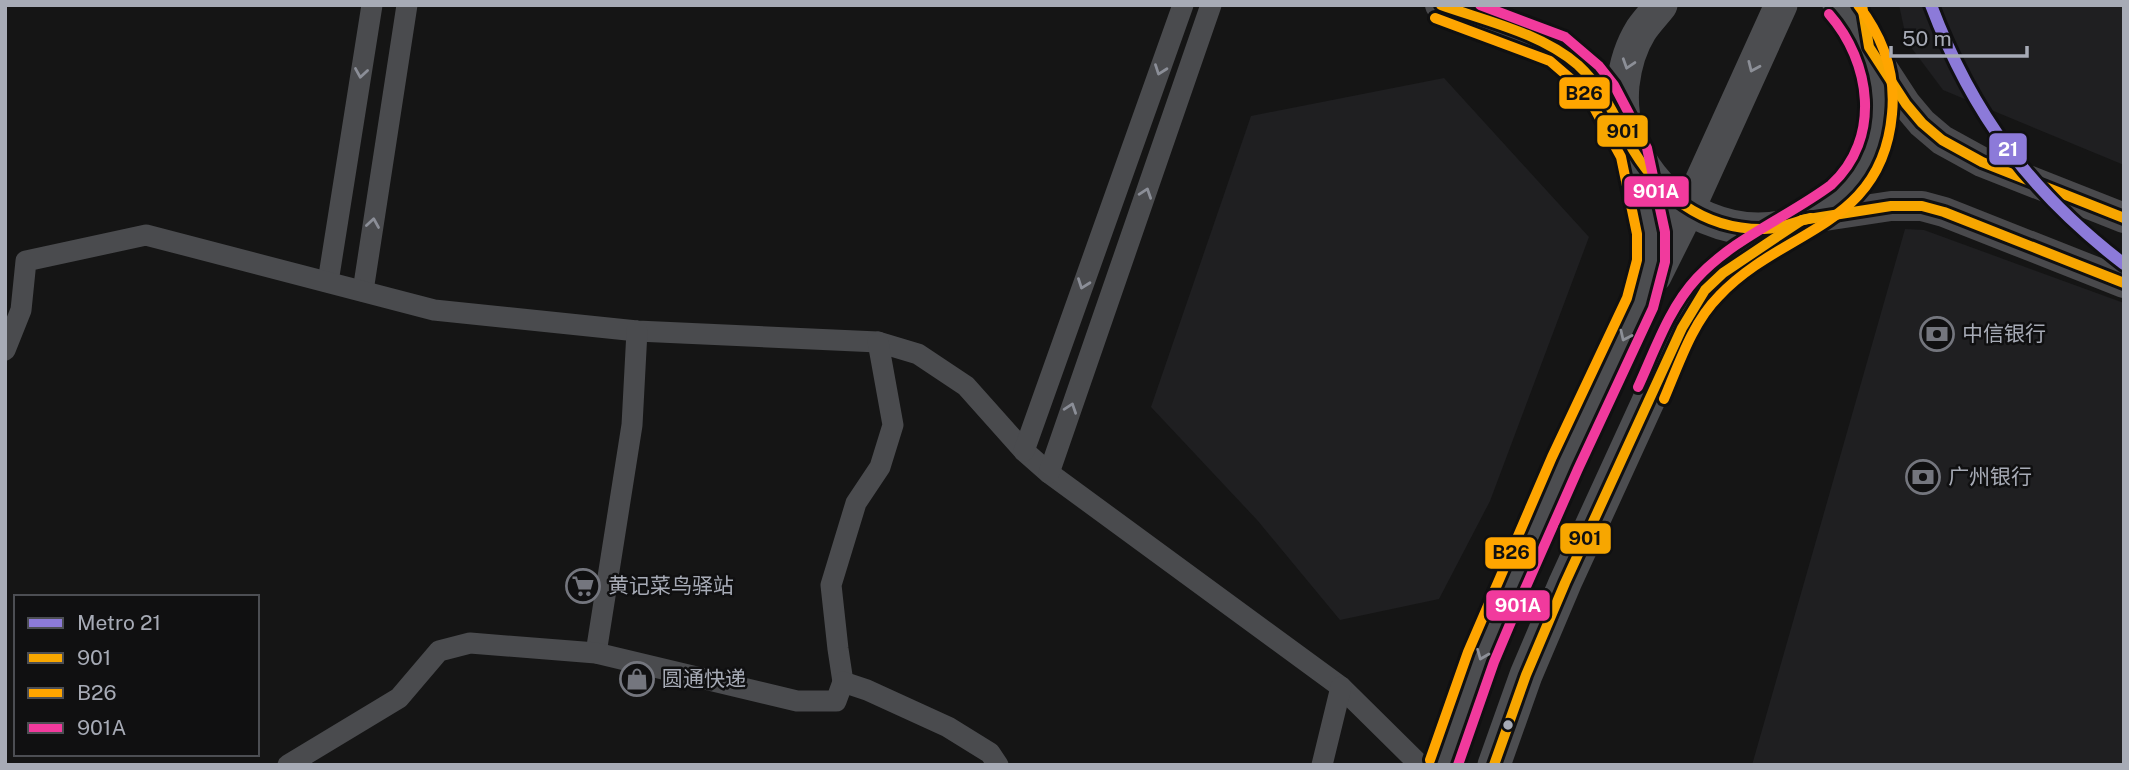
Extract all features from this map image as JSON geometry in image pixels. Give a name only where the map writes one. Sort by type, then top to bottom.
[{"type":"main road","points":[[1640,303],[1651,262],[1651,233],[1621,103],[1625,69],[1640,31],[1661,5]]},
{"type":"main road","points":[[1443,765],[1476,669],[1548,499],[1640,303],[1688,210],[1781,5]]},
{"type":"main road","points":[[1839,5],[1853,20],[1869,47]]},
{"type":"main road","points":[[1494,765],[1526,675],[1560,594],[1693,308],[1705,290],[1723,273],[1832,202],[1852,184],[1869,153],[1880,114],[1878,79],[1869,47],[1863,5]]},
{"type":"main road","points":[[1634,152],[1655,183],[1688,210],[1714,221],[1765,229],[1801,220]]},
{"type":"street","points":[[328,282],[372,5]]},
{"type":"street","points":[[363,291],[407,5]]},
{"type":"street","points":[[1024,451],[1183,5]]},
{"type":"street","points":[[1049,473],[1211,5]]},
{"type":"street","points":[[1203,28],[1220,5]]},
{"type":"street","points":[[1440,5],[1556,49],[1589,76],[1603,94],[1634,152]]},
{"type":"street","points":[[1869,47],[1906,104],[1922,123],[1942,140],[1983,162],[2124,218]]},
{"type":"street","points":[[1801,220],[1891,206],[1922,206],[1944,212],[2124,282]]},
{"type":"street","points":[[5,349],[21,310],[26,261],[146,234],[434,310],[637,331],[878,342],[918,354],[966,386],[1024,451],[1049,473],[1342,687],[1420,765]]},
{"type":"street","points":[[596,653],[632,425],[637,331]]},
{"type":"street","points":[[288,765],[398,698],[439,650],[470,643],[596,653],[797,701],[836,701],[843,682],[831,586],[856,503],[880,467],[893,425],[878,342]]},
{"type":"street","points":[[843,682],[867,690],[948,727],[990,752],[998,765]]},
{"type":"street","points":[[1322,765],[1342,687]]},
{"type":"shaded area","points":[[1899,5],[2124,5],[2124,165],[1943,90],[1907,42]]},
{"type":"shaded area","points":[[1444,78],[1589,237],[1490,501],[1439,599],[1340,620],[1258,521],[1151,407],[1251,116]]},
{"type":"shaded area","points":[[1905,229],[1924,230],[2124,303],[2124,765],[1752,765]]},
{"type":"metro line","name":"21","points":[[1931,5],[1965,81],[2008,149],[2060,209],[2124,264]]},
{"type":"transit line","name":"901","points":[[1441,5],[1530,36],[1578,65],[1600,91],[1639,160],[1652,177],[1684,205],[1721,223],[1742,228],[1770,229],[1811,218]]},
{"type":"transit line","name":"901A","points":[[1458,765],[1494,662],[1521,598],[1653,308],[1665,262],[1665,232],[1647,148],[1614,85],[1599,66],[1565,37],[1480,5]]},
{"type":"transit line","name":"B26","points":[[1664,399],[1694,331],[1719,296],[1744,273],[1850,204],[1870,181],[1884,152],[1893,99],[1886,56],[1867,17],[1858,5]]},
{"type":"transit line","name":"901","points":[[1862,5],[1869,47],[1906,104],[1922,123],[1942,140],[1982,162],[2124,218]]},
{"type":"transit line","name":"901A","points":[[1638,387],[1678,302],[1697,278],[1744,239],[1831,185],[1847,166],[1858,145],[1864,123],[1862,77],[1854,54],[1829,14]]},
{"type":"transit line","name":"B26","points":[[1430,760],[1468,652],[1552,457],[1627,298],[1637,260],[1637,234],[1621,157],[1591,102],[1579,86],[1550,61],[1435,18]]},
{"type":"transit line","name":"901","points":[[1494,765],[1526,675],[1565,583],[1682,328],[1705,290],[1723,273],[1802,220],[1891,206],[1922,206],[1944,212],[2124,283]]},
{"type":"place","name":"中信银行","points":[[1937,334]]},
{"type":"place","name":"广州银行","points":[[1923,477]]},
{"type":"place","name":"黄记菜鸟驿站","points":[[583,586]]},
{"type":"place","name":"圆通快递","points":[[637,679]]}]
